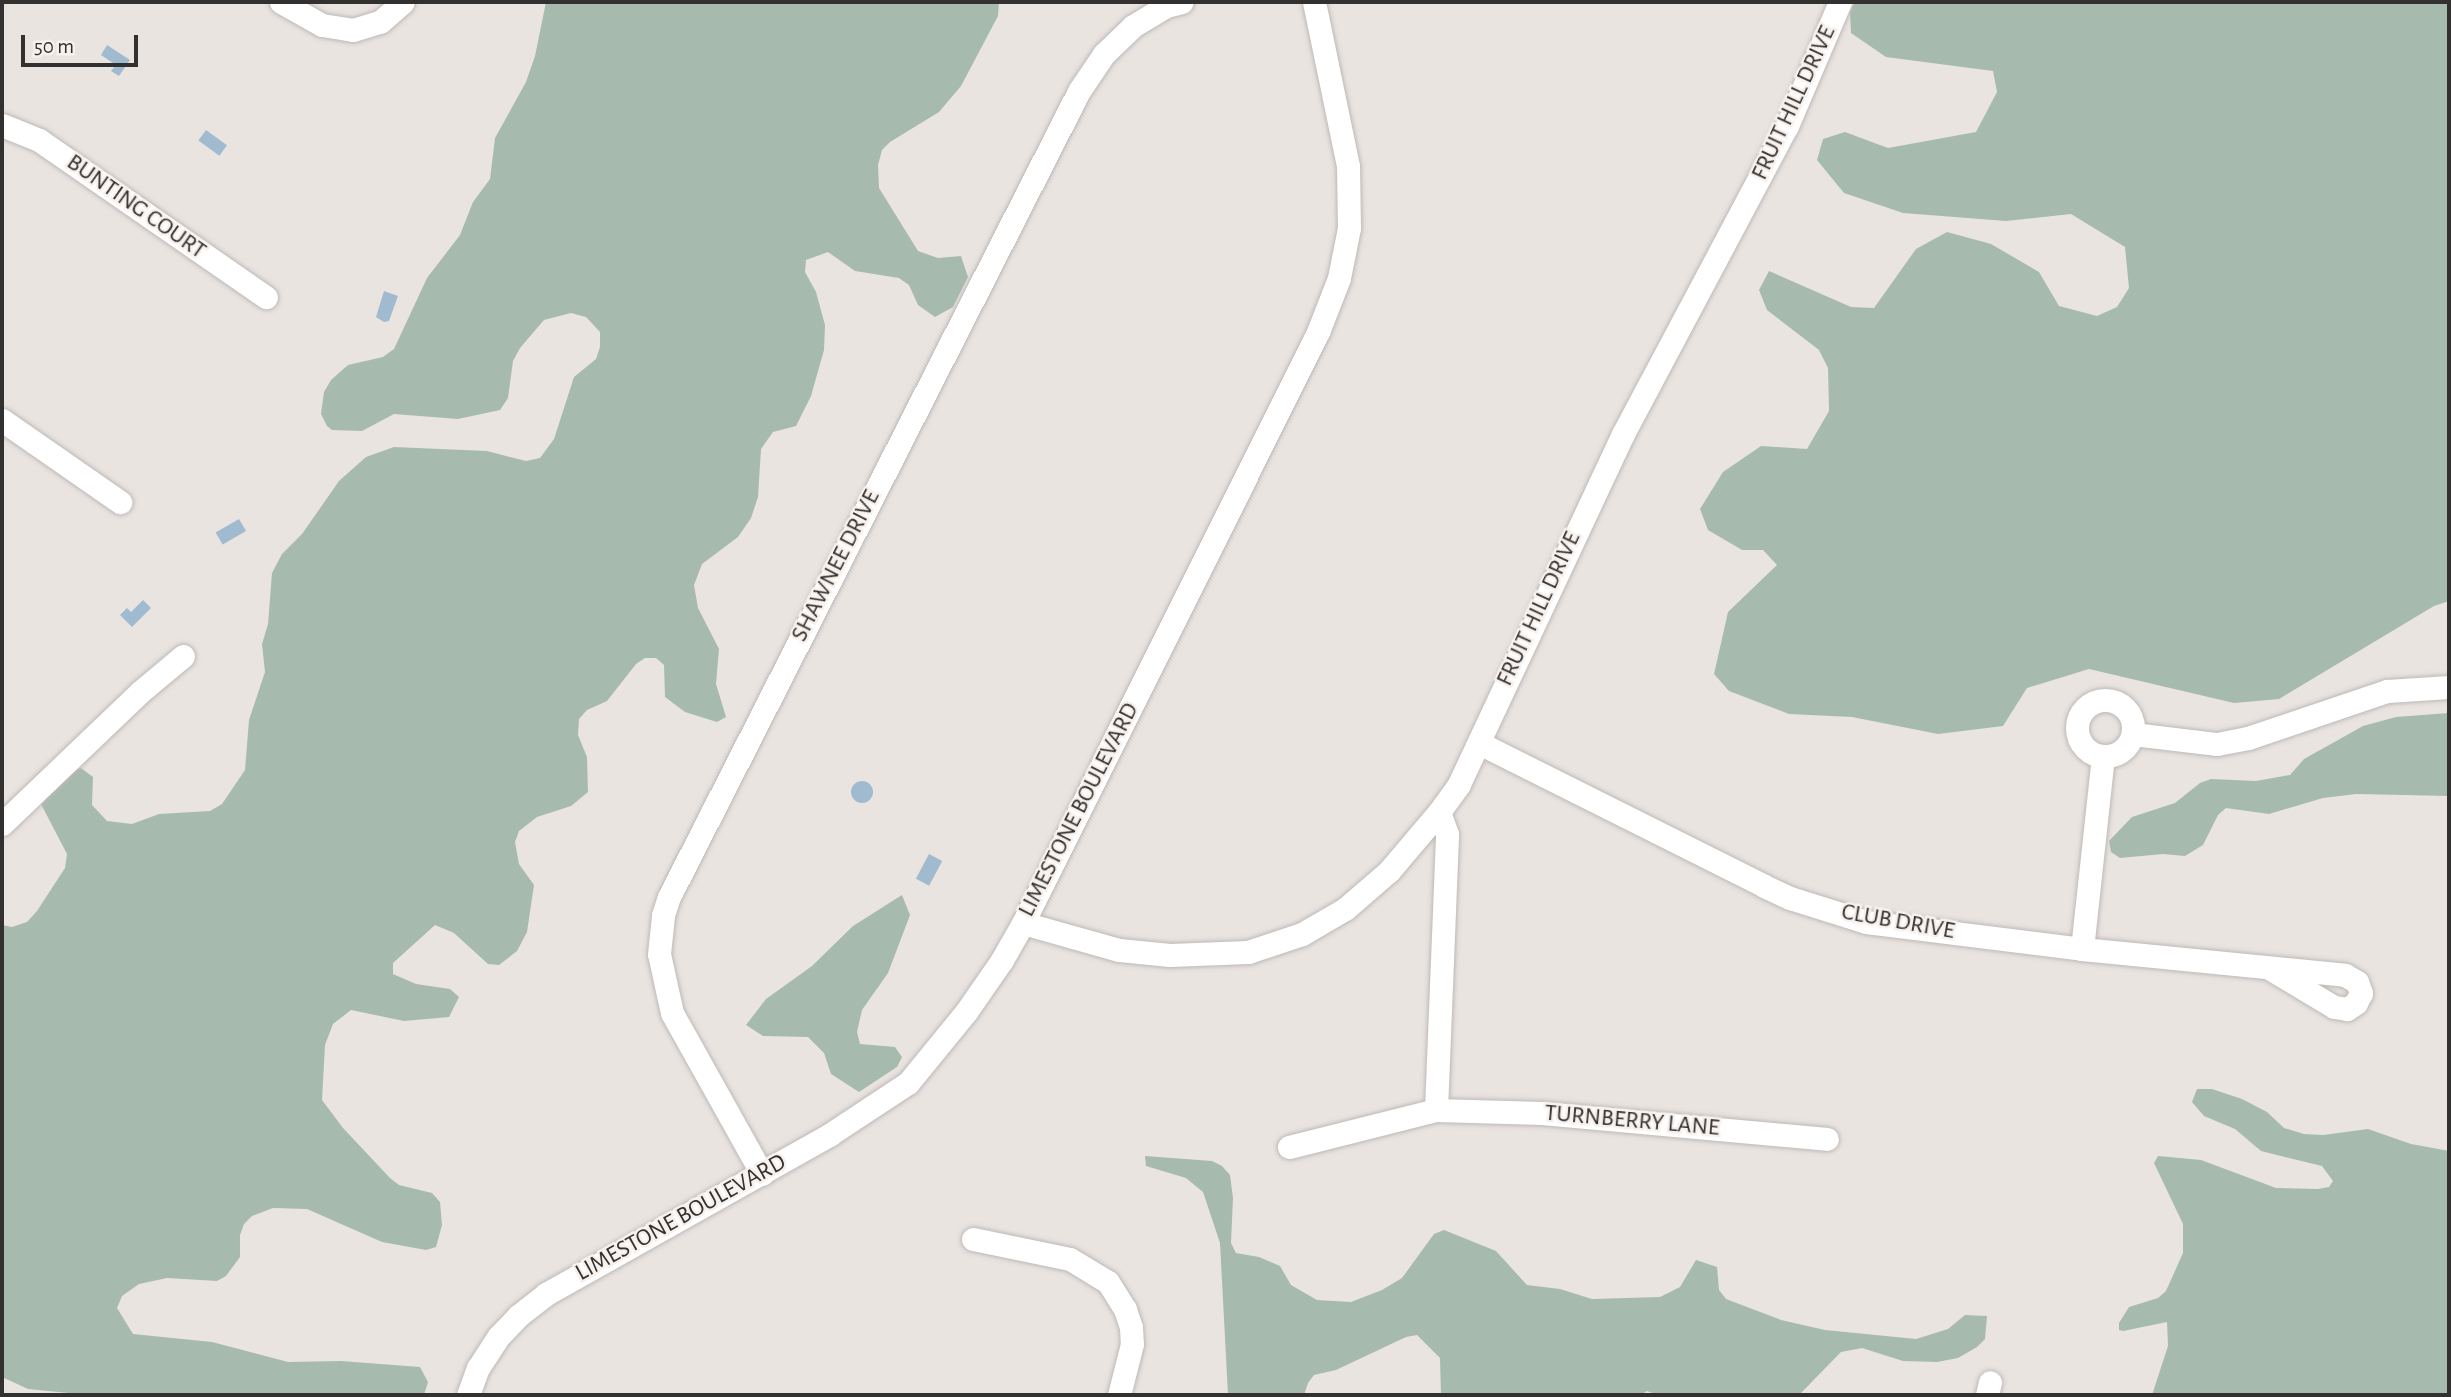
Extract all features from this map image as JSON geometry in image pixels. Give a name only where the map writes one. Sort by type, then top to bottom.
[{"type":"street","points":[[281,2],[322,25],[353,30],[380,22],[403,2]]},
{"type":"street","name":"SHAWNEE DRIVE","points":[[762,1174],[732,1126],[672,1013],[659,954],[663,915],[669,897],[1079,91],[1104,54],[1133,26],[1166,6],[1182,2]]},
{"type":"street","name":"LIMESTONE BOULEVARD","points":[[467,1395],[478,1368],[499,1336],[518,1315],[546,1294],[829,1135],[908,1083],[966,1012],[1024,923],[1318,331],[1339,278],[1349,228],[1348,166],[1314,2]]},
{"type":"street","name":"FRUIT HILL DRIVE","points":[[1439,811],[1459,784],[1623,434],[1787,126],[1840,2]]},
{"type":"street","name":"BUNTING COURT","points":[[2,125],[39,140],[266,297]]},
{"type":"street","points":[[2,420],[120,502]]},
{"type":"street","points":[[2,824],[140,692],[183,656]]},
{"type":"street","points":[[2133,734],[2217,744],[2248,738],[2387,691],[2449,687]]},
{"type":"street","points":[[2107,699],[2125,707],[2134,724],[2133,734],[2123,750],[2103,756],[2085,747],[2080,739],[2078,719],[2090,704],[2107,699]]},
{"type":"street","name":"CLUB DRIVE","points":[[1479,743],[1790,898],[1866,922],[2082,949],[2269,968]]},
{"type":"street","points":[[2082,949],[2103,756]]},
{"type":"street","points":[[1024,923],[1119,950],[1170,955],[1248,952],[1302,934],[1345,909],[1389,871],[1439,811]]},
{"type":"street","points":[[1289,1147],[1436,1110],[1447,834],[1439,811]]},
{"type":"street","name":"TURNBERRY LANE","points":[[1436,1110],[1542,1112],[1827,1139]]},
{"type":"street","points":[[973,1239],[1070,1259],[1108,1282],[1125,1309],[1131,1326],[1132,1344],[1119,1395]]},
{"type":"green space","points":[[546,2],[999,2],[998,16],[961,86],[939,112],[890,142],[882,150],[878,165],[879,188],[918,251],[938,258],[961,256],[968,277],[953,307],[935,317],[918,305],[909,285],[899,278],[855,271],[828,252],[806,260],[805,272],[816,292],[825,325],[824,350],[811,396],[796,426],[773,432],[761,449],[758,497],[751,518],[738,537],[702,564],[694,585],[698,608],[719,649],[716,684],[726,717],[717,722],[685,712],[665,697],[664,665],[656,658],[645,658],[636,664],[607,701],[587,710],[579,719],[578,735],[587,757],[588,792],[571,806],[537,817],[519,831],[515,842],[519,864],[534,885],[527,932],[517,951],[499,965],[488,964],[454,933],[435,925],[393,963],[393,974],[416,984],[450,989],[459,997],[449,1017],[404,1021],[351,1010],[333,1024],[325,1045],[322,1100],[343,1128],[390,1178],[399,1185],[432,1193],[440,1202],[442,1225],[436,1247],[426,1250],[382,1242],[307,1209],[273,1208],[252,1216],[244,1224],[240,1235],[240,1257],[226,1276],[217,1281],[167,1278],[139,1284],[122,1296],[117,1308],[133,1334],[212,1342],[288,1362],[341,1361],[420,1367],[428,1382],[424,1395],[89,1395],[28,1389],[2,1377],[2,925],[12,927],[27,922],[65,868],[67,854],[41,804],[68,772],[81,768],[93,777],[92,805],[107,821],[132,824],[159,814],[210,811],[222,804],[245,770],[249,720],[265,672],[262,644],[268,624],[272,573],[282,554],[302,534],[339,481],[366,457],[394,447],[487,451],[526,461],[540,458],[554,439],[574,377],[596,359],[600,347],[600,332],[586,317],[571,313],[544,320],[520,348],[513,361],[508,398],[500,410],[458,419],[394,414],[362,431],[332,430],[321,414],[324,392],[331,380],[348,365],[383,357],[394,349],[427,278],[460,235],[473,202],[490,179],[495,138],[526,82],[535,56]]},
{"type":"green space","points":[[1855,2],[2449,2],[2449,601],[2434,606],[2279,699],[2234,703],[2089,669],[2027,688],[2003,726],[1938,734],[1852,717],[1789,714],[1729,691],[1714,674],[1728,612],[1777,565],[1763,550],[1742,550],[1708,530],[1700,509],[1723,472],[1761,446],[1807,449],[1829,411],[1828,368],[1819,350],[1767,310],[1759,290],[1769,271],[1851,307],[1874,308],[1916,249],[1947,232],[1991,244],[2039,272],[2059,306],[2097,316],[2117,307],[2129,288],[2125,247],[2071,214],[2006,221],[1903,213],[1844,193],[1817,160],[1823,139],[1845,132],[1888,148],[1976,132],[1997,92],[1993,71],[1886,57],[1851,33],[1850,12]]},
{"type":"green space","points":[[2449,713],[2449,796],[2356,794],[2323,798],[2269,814],[2226,808],[2218,815],[2203,845],[2185,856],[2163,854],[2120,858],[2111,852],[2109,841],[2132,817],[2175,803],[2200,783],[2211,779],[2256,781],[2290,775],[2304,759],[2363,726],[2396,717]]},
{"type":"green space","points":[[902,895],[910,915],[888,973],[862,1010],[857,1032],[860,1044],[895,1047],[902,1057],[897,1067],[859,1092],[831,1074],[824,1053],[808,1037],[763,1036],[746,1025],[766,999],[812,966],[853,926]]},
{"type":"green space","points":[[2197,1089],[2212,1089],[2242,1099],[2267,1112],[2284,1128],[2304,1134],[2323,1135],[2368,1129],[2411,1144],[2449,1151],[2449,1395],[2152,1395],[2168,1346],[2167,1322],[2123,1331],[2119,1330],[2119,1323],[2129,1307],[2158,1298],[2166,1291],[2183,1253],[2183,1224],[2154,1163],[2158,1156],[2201,1160],[2276,1188],[2318,1189],[2329,1187],[2333,1181],[2322,1166],[2261,1151],[2235,1129],[2204,1116],[2192,1102]]},
{"type":"green space","points":[[1145,1156],[1212,1161],[1222,1166],[1230,1175],[1233,1198],[1231,1243],[1236,1253],[1259,1257],[1280,1266],[1291,1285],[1317,1300],[1351,1302],[1382,1290],[1402,1278],[1434,1234],[1444,1230],[1496,1251],[1527,1285],[1560,1289],[1592,1299],[1660,1297],[1680,1287],[1696,1260],[1717,1267],[1719,1290],[1726,1299],[1781,1320],[1825,1330],[1916,1339],[1948,1329],[1965,1315],[1987,1316],[1985,1339],[1958,1358],[1937,1362],[1903,1361],[1862,1348],[1841,1352],[1799,1395],[1658,1395],[1647,1391],[1641,1395],[1441,1395],[1440,1358],[1417,1335],[1406,1337],[1336,1370],[1314,1375],[1304,1395],[1228,1395],[1220,1243],[1203,1192],[1186,1178],[1146,1166]]},
{"type":"water","points":[[107,45],[130,60],[119,76],[111,71],[116,65],[101,55]]},
{"type":"water","points":[[206,130],[227,145],[219,156],[198,141]]},
{"type":"water","points":[[384,291],[398,296],[389,321],[384,322],[376,317]]},
{"type":"water","points":[[239,519],[246,531],[223,545],[216,532]]},
{"type":"water","points":[[143,600],[151,608],[132,627],[120,615],[127,608],[131,612]]},
{"type":"water","points":[[862,781],[870,784],[873,792],[870,800],[862,803],[854,800],[851,792],[854,784]]},
{"type":"water","points":[[929,854],[942,861],[929,886],[916,879]]}]
